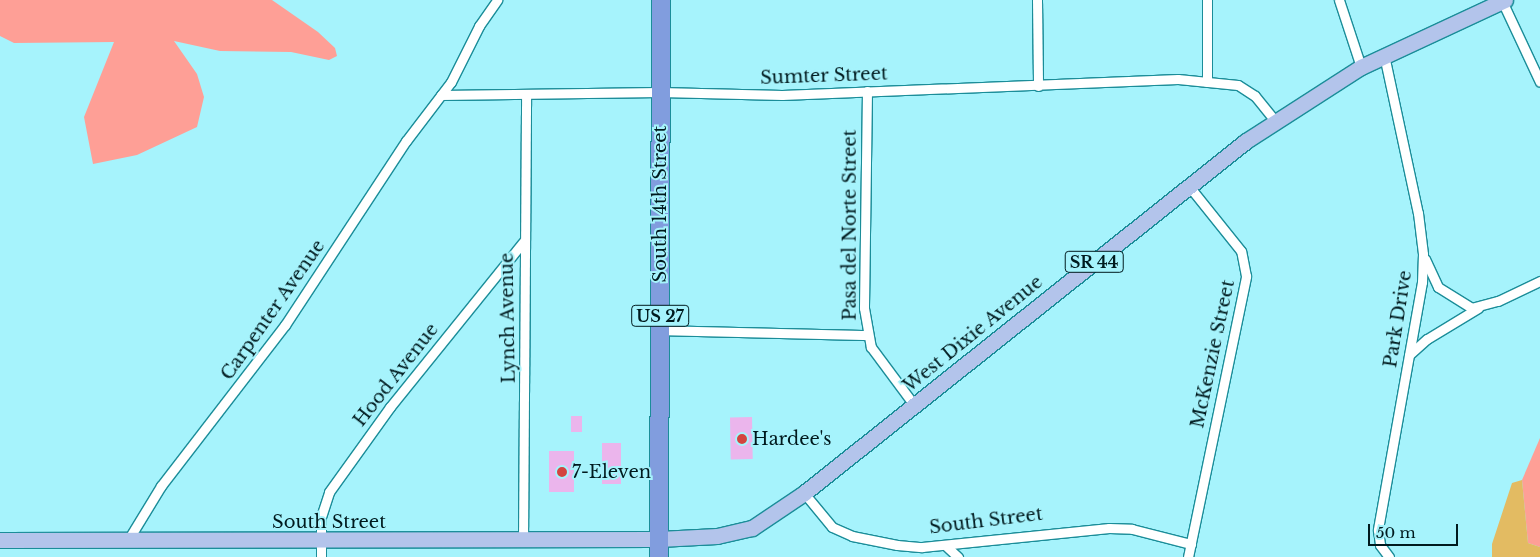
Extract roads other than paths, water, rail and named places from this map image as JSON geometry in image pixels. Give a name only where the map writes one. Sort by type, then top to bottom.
[{"type":"highway","name":"South 14th Street","points":[[659,557],[661,0]]},
{"type":"main road","name":"West Dixie Avenue","points":[[658,539],[734,533],[768,518],[804,493],[1190,186],[1275,121],[1361,67],[1503,1]]},
{"type":"main road","name":"South Street","points":[[0,540],[658,539]]},
{"type":"street","points":[[441,95],[496,0]]},
{"type":"street","points":[[1037,0],[1038,86]]},
{"type":"street","points":[[1207,0],[1207,82]]},
{"type":"street","points":[[1339,0],[1361,67]]},
{"type":"street","points":[[1503,1],[1540,82]]},
{"type":"street","name":"Park Drive","points":[[1384,55],[1418,213],[1423,254],[1422,282],[1378,530],[1380,545],[1389,557]]},
{"type":"street","name":"Sumter Street","points":[[441,95],[660,92],[782,95],[1038,86],[1161,79],[1207,82],[1246,89],[1275,121]]},
{"type":"street","name":"Pasa del Norte Street","points":[[867,91],[864,308],[868,335],[882,364],[914,405]]},
{"type":"street","name":"Carpenter Avenue","points":[[128,540],[161,486],[285,325],[406,141],[441,95]]},
{"type":"street","name":"Lynch Avenue","points":[[523,540],[523,242],[526,95]]},
{"type":"street","name":"McKenzie Street","points":[[1188,557],[1246,276],[1241,251],[1190,186]]},
{"type":"street","name":"Hood Avenue","points":[[321,557],[323,504],[329,492],[390,407],[523,242]]},
{"type":"street","points":[[1423,254],[1438,287],[1462,305],[1479,308]]},
{"type":"street","points":[[1409,355],[1427,339],[1479,308],[1540,281]]},
{"type":"street","points":[[660,330],[868,335]]},
{"type":"street","name":"South Street","points":[[804,493],[823,518],[843,533],[898,546],[945,545],[1109,528],[1132,529],[1190,544]]},
{"type":"street","points":[[945,545],[958,557]]},
{"type":"place","name":"Hardee's","points":[[742,439]]},
{"type":"place","name":"7-Eleven","points":[[562,472]]}]
